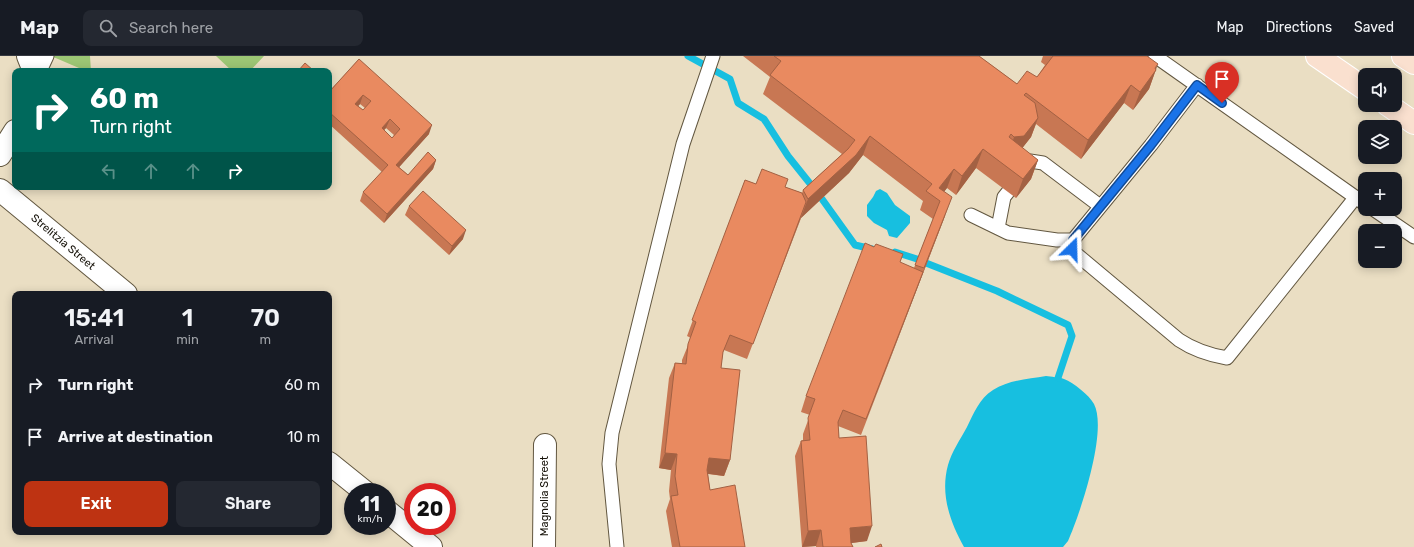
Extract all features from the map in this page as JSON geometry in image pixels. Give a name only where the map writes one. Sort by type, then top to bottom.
[{"type":"main road","points":[[1317,56],[1358,84]]},
{"type":"main road","points":[[1403,56],[1414,63]]},
{"type":"main road","points":[[1398,112],[1414,123]]},
{"type":"street","points":[[0,154],[12,136]]},
{"type":"street","name":"Strelitzia Street","points":[[0,190],[122,291]]},
{"type":"street","name":"Magnolia Street","points":[[544,547],[545,445]]},
{"type":"street","points":[[332,464],[354,483]]},
{"type":"street","points":[[396,518],[431,547]]},
{"type":"lane","points":[[617,547],[609,464],[612,433],[683,144],[713,56]]},
{"type":"lane","points":[[1155,56],[1358,200]]},
{"type":"lane","points":[[1197,85],[1151,145],[1073,240],[1072,246],[1075,253],[1179,340],[1191,348],[1205,354],[1227,358],[1358,203]]},
{"type":"lane","points":[[1022,172],[1030,161],[1043,163],[1100,206]]},
{"type":"lane","points":[[998,228],[1004,197],[1008,192]]},
{"type":"lane","points":[[971,215],[998,228],[1021,236],[1057,240],[1073,240]]},
{"type":"lane","points":[[1382,216],[1414,237]]},
{"type":"green space","points":[[51,56],[90,56],[91,68],[79,68]]},
{"type":"green space","points":[[216,56],[264,56],[253,68],[229,68]]},
{"type":"water","points":[[880,189],[887,193],[895,205],[910,216],[910,223],[897,238],[889,236],[887,230],[874,223],[867,216],[867,205],[876,191]]},
{"type":"water","points":[[1046,376],[1064,379],[1081,390],[1094,404],[1097,417],[1098,433],[1091,472],[1079,512],[1068,541],[1063,547],[964,547],[954,528],[946,497],[946,476],[948,465],[954,450],[977,407],[988,394],[1005,384]]},
{"type":"building","points":[[774,56],[979,56],[1017,84],[1027,71],[1037,77],[1053,56],[1147,56],[1158,64],[1155,68],[1156,70],[1140,92],[1131,85],[1088,140],[1026,93],[1024,95],[1035,103],[1038,118],[1024,136],[1014,137],[1011,134],[1009,137],[1038,160],[1023,179],[983,149],[962,176],[954,169],[939,188],[952,197],[924,268],[915,265],[940,201],[926,191],[932,184],[870,136],[856,155],[808,199],[803,190],[848,149],[855,140],[770,75],[781,61]]},
{"type":"building","points":[[359,59],[432,125],[396,165],[408,175],[428,152],[436,160],[387,214],[363,192],[388,165],[332,115],[332,89]],"holes":[[[363,95],[371,101],[363,110],[355,104]],[[390,119],[400,129],[392,138],[382,128]]]},
{"type":"building","points":[[305,63],[311,68],[301,68]]},
{"type":"building","points":[[762,169],[788,179],[785,187],[802,193],[806,202],[753,344],[730,335],[723,352],[721,368],[740,370],[730,460],[709,458],[707,470],[710,490],[735,485],[745,547],[680,547],[671,496],[678,495],[675,476],[677,454],[665,453],[675,363],[686,364],[688,344],[696,322],[692,320],[745,180],[756,184]]},
{"type":"building","points":[[423,191],[466,230],[452,246],[409,206]]},
{"type":"building","points":[[865,243],[874,247],[876,244],[903,254],[900,262],[923,272],[866,419],[843,410],[838,422],[839,438],[866,436],[872,526],[850,528],[851,543],[853,547],[823,547],[821,530],[808,531],[801,441],[810,440],[808,418],[815,399],[806,396]]},
{"type":"building","points":[[881,544],[882,547],[875,547]]},
{"type":"waterway","points":[[688,56],[730,79],[738,103],[764,119],[788,156],[816,191]]},
{"type":"waterway","points":[[822,199],[855,245],[872,249]]},
{"type":"waterway","points":[[895,252],[917,259]]},
{"type":"waterway","points":[[926,263],[997,291],[1068,325],[1072,336],[1058,378]]},
{"type":"route","points":[[1072,249],[1073,240],[1151,145],[1197,85],[1222,103]]}]
